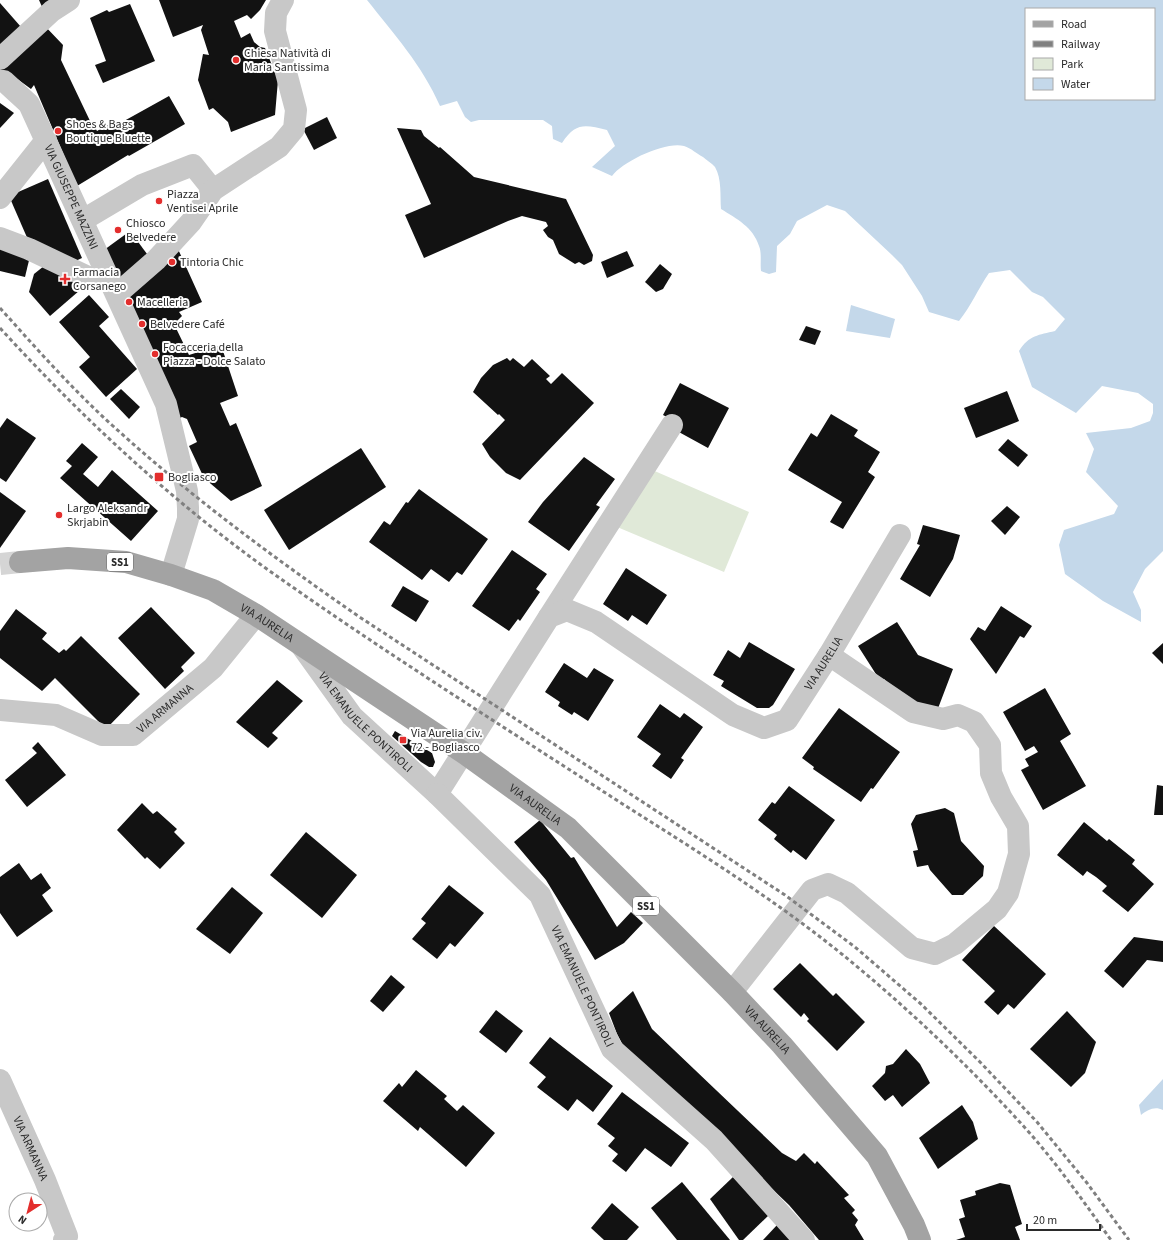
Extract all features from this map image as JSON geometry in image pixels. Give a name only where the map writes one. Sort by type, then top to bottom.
[{"type":"main road","name":"VIA AURELIA","points":[[20,562],[68,558],[126,562],[171,575],[213,590],[469,746],[568,828],[732,992],[782,1045],[877,1156],[914,1225],[920,1240]]},
{"type":"street","points":[[0,59],[52,11],[69,0]]},
{"type":"street","points":[[117,294],[156,260],[191,222],[213,190],[279,147],[294,129],[296,110],[275,31],[276,13],[283,0]]},
{"type":"street","name":"VIA GIUSEPPE MAZZINI","points":[[0,81],[4,81],[29,104],[166,404],[187,490],[188,519],[171,575]]},
{"type":"street","points":[[0,198],[46,140]]},
{"type":"street","points":[[83,220],[142,185],[193,165],[213,190]]},
{"type":"street","points":[[0,238],[29,249],[90,278],[107,275]]},
{"type":"street","points":[[437,794],[469,746],[672,425]]},
{"type":"street","name":"VIA AURELIA","points":[[549,618],[567,610],[596,622],[733,715],[764,728],[787,720],[829,655],[900,535]]},
{"type":"street","name":"VIA ARMANNA","points":[[0,710],[56,715],[102,735],[133,735],[213,668],[256,615]]},
{"type":"street","name":"VIA EMANUELE PONTIROLI","points":[[300,644],[352,716],[437,794],[540,895],[612,1049],[714,1140],[804,1240]]},
{"type":"street","points":[[732,992],[812,890],[828,884],[847,893],[912,948],[935,954],[955,944],[997,909],[1008,893],[1019,854],[1018,826],[1001,797],[991,773],[990,745],[974,722],[958,715],[943,719],[913,712],[829,655]]},
{"type":"street","name":"VIA ARMANNA","points":[[0,1080],[45,1180],[66,1236],[64,1240]]},
{"type":"green space","points":[[650,469],[749,512],[724,572],[610,524]]},
{"type":"water","points":[[367,0],[1163,0],[1163,551],[1145,569],[1133,592],[1141,610],[1141,622],[1103,601],[1065,574],[1059,545],[1064,530],[1114,514],[1118,506],[1086,472],[1094,449],[1086,433],[1131,428],[1150,421],[1153,413],[1153,404],[1138,393],[1102,386],[1076,413],[1032,387],[1019,351],[1035,336],[1055,331],[1065,319],[1043,297],[1032,292],[1010,270],[989,273],[959,321],[929,312],[922,296],[902,265],[845,211],[827,205],[797,221],[790,234],[777,246],[776,272],[769,274],[761,271],[759,246],[753,234],[744,224],[721,209],[720,182],[715,167],[689,148],[676,145],[656,149],[625,164],[612,176],[592,167],[615,146],[607,130],[587,126],[577,128],[567,136],[562,143],[553,139],[552,126],[543,120],[479,120],[471,122],[465,117],[457,101],[440,106],[425,77]]},
{"type":"water","points":[[851,305],[895,319],[890,338],[846,331]]},
{"type":"water","points":[[1163,1079],[1163,1110],[1149,1110],[1141,1115],[1139,1105]]},
{"type":"building","points":[[39,0],[61,0],[43,9]]},
{"type":"building","name":"Chiesa Natività di Maria Santissima","points":[[159,0],[266,0],[260,10],[251,19],[247,15],[234,21],[241,38],[250,33],[254,42],[260,47],[265,48],[278,80],[275,115],[231,132],[228,122],[213,108],[209,110],[198,80],[203,54],[209,55],[201,30],[203,25],[173,37]]},
{"type":"building","points":[[0,3],[21,27],[0,46]]},
{"type":"building","points":[[130,4],[155,61],[103,83],[95,65],[106,61],[90,18],[107,10],[109,12]]},
{"type":"building","points":[[43,24],[63,45],[61,60],[91,123],[92,122],[97,131],[113,122],[115,126],[169,96],[185,124],[129,156],[128,155],[77,186],[34,85],[31,89],[16,78],[0,74],[0,68]]},
{"type":"building","points":[[0,103],[14,113],[0,128]]},
{"type":"building","points":[[327,117],[337,138],[314,150],[303,129]]},
{"type":"building","points":[[397,128],[421,130],[424,136],[439,148],[440,147],[474,177],[566,199],[593,255],[592,261],[584,265],[579,262],[575,264],[559,254],[553,240],[548,237],[543,230],[548,226],[546,222],[522,216],[424,258],[405,215],[431,204]]},
{"type":"building","points":[[48,179],[82,258],[71,263],[32,249],[9,196]]},
{"type":"building","points":[[130,231],[150,258],[121,278],[104,250]]},
{"type":"building","points":[[0,246],[31,252],[25,277],[0,271]]},
{"type":"building","points":[[178,249],[202,302],[179,312],[182,316],[174,324],[189,355],[221,345],[238,396],[220,403],[230,426],[236,423],[262,486],[231,501],[204,478],[189,446],[197,442],[187,419],[182,417],[175,420],[123,299]]},
{"type":"building","points":[[627,251],[634,266],[607,278],[601,262]]},
{"type":"building","points":[[49,262],[87,284],[50,316],[29,292],[34,274]]},
{"type":"building","points":[[660,264],[672,274],[663,289],[656,292],[645,282]]},
{"type":"building","points":[[89,295],[109,317],[99,326],[137,369],[106,397],[79,367],[90,357],[59,322]]},
{"type":"building","points":[[806,326],[821,331],[815,345],[799,340]]},
{"type":"building","points":[[507,358],[510,361],[513,358],[524,367],[532,359],[550,376],[546,379],[551,384],[562,373],[594,403],[520,480],[506,473],[490,457],[482,444],[505,420],[473,392],[481,378],[493,365]]},
{"type":"building","points":[[680,383],[729,408],[708,448],[677,431],[681,424],[663,415]]},
{"type":"building","points":[[121,389],[140,407],[129,419],[110,399]]},
{"type":"building","points":[[1007,391],[1019,421],[976,438],[964,408]]},
{"type":"building","points":[[831,414],[858,430],[854,436],[880,452],[868,472],[875,477],[843,529],[830,522],[842,502],[788,470],[811,433],[817,437]]},
{"type":"building","points":[[7,418],[36,438],[6,482],[0,478],[0,428]]},
{"type":"building","points":[[1008,439],[1028,455],[1018,467],[998,450]]},
{"type":"building","points":[[82,443],[98,457],[83,474],[98,487],[112,470],[158,511],[131,541],[60,478],[72,466],[66,461]]},
{"type":"building","points":[[361,448],[386,487],[289,550],[264,510]]},
{"type":"building","points":[[584,457],[615,479],[596,505],[600,507],[569,551],[528,522],[543,502]]},
{"type":"building","points":[[419,489],[488,539],[462,575],[457,572],[449,582],[431,569],[422,580],[369,542],[384,521],[390,525],[406,502],[408,503]]},
{"type":"building","points":[[0,492],[26,511],[0,548]]},
{"type":"building","points":[[1007,506],[1020,517],[1005,535],[991,521]]},
{"type":"building","points":[[923,525],[960,535],[953,559],[930,597],[900,579],[920,545],[917,544]]},
{"type":"building","points":[[512,550],[547,574],[536,589],[540,592],[520,621],[518,619],[509,631],[472,606]]},
{"type":"building","points":[[626,568],[667,595],[647,625],[632,615],[628,621],[603,604]]},
{"type":"building","points":[[403,586],[429,601],[416,622],[391,606]]},
{"type":"building","points":[[1001,606],[1032,626],[1024,638],[1020,636],[996,674],[970,639],[978,627],[985,631]]},
{"type":"building","points":[[151,607],[195,653],[181,667],[184,671],[165,689],[118,638]]},
{"type":"building","points":[[16,609],[47,633],[42,639],[59,653],[64,649],[66,651],[81,636],[140,694],[106,729],[55,678],[42,691],[0,658],[0,631]]},
{"type":"building","points":[[897,622],[918,655],[953,669],[937,711],[898,696],[884,679],[881,682],[858,646]]},
{"type":"building","points":[[749,642],[795,669],[773,705],[769,708],[757,708],[721,686],[724,681],[713,675],[728,650],[740,658]]},
{"type":"building","points":[[1163,643],[1163,664],[1152,653]]},
{"type":"building","points":[[564,663],[587,678],[594,668],[614,680],[588,721],[574,712],[572,715],[558,706],[560,702],[545,692]]},
{"type":"building","points":[[277,680],[303,701],[272,733],[278,738],[268,748],[236,722]]},
{"type":"building","points":[[1045,688],[1071,734],[1060,741],[1086,786],[1043,810],[1021,770],[1029,766],[1025,759],[1038,752],[1034,746],[1025,751],[1003,712]]},
{"type":"building","points":[[660,704],[680,718],[684,713],[703,727],[681,758],[684,760],[671,779],[652,766],[661,754],[637,737]]},
{"type":"building","points":[[839,708],[900,752],[873,789],[871,788],[861,802],[813,769],[814,767],[802,758]]},
{"type":"building","points":[[395,731],[432,753],[435,762],[433,767],[429,767],[421,762],[392,736]]},
{"type":"building","points":[[38,742],[66,775],[27,807],[5,780],[37,753],[32,748]]},
{"type":"building","points":[[1157,785],[1163,786],[1163,815],[1154,815]]},
{"type":"building","points":[[789,786],[835,820],[806,860],[793,850],[791,853],[774,839],[777,835],[758,820],[772,802],[775,804]]},
{"type":"building","points":[[142,803],[153,814],[157,811],[177,829],[174,832],[185,843],[160,869],[147,857],[145,859],[117,830]]},
{"type":"building","points":[[945,808],[954,813],[961,841],[984,866],[983,876],[963,895],[952,895],[930,870],[928,865],[917,867],[913,851],[918,850],[911,824],[916,815]]},
{"type":"building","points":[[540,820],[571,858],[574,857],[617,927],[631,912],[643,923],[624,943],[595,960],[546,880],[514,842]]},
{"type":"building","points":[[1084,822],[1107,841],[1109,839],[1135,860],[1132,864],[1154,884],[1128,912],[1102,891],[1107,886],[1096,877],[1087,871],[1083,876],[1057,855]]},
{"type":"building","points":[[306,832],[357,875],[322,918],[270,875]]},
{"type":"building","points":[[19,863],[31,880],[41,873],[51,888],[42,895],[53,911],[17,937],[0,913],[0,877]]},
{"type":"building","points":[[449,885],[484,913],[455,947],[450,943],[437,959],[412,939],[426,923],[421,919]]},
{"type":"building","points":[[232,887],[263,913],[230,954],[196,929]]},
{"type":"building","points":[[994,926],[1046,974],[1014,1009],[1008,1004],[998,1015],[984,1002],[995,991],[962,960]]},
{"type":"building","points":[[1134,937],[1163,941],[1163,962],[1147,960],[1123,988],[1104,971]]},
{"type":"building","points":[[800,963],[833,996],[836,993],[865,1022],[837,1051],[807,1021],[809,1019],[804,1013],[801,1017],[773,989]]},
{"type":"building","points":[[391,975],[405,987],[383,1012],[370,1001]]},
{"type":"building","points":[[633,991],[652,1029],[782,1153],[796,1161],[804,1153],[815,1164],[817,1161],[849,1195],[844,1198],[855,1210],[852,1213],[858,1220],[855,1225],[864,1240],[819,1240],[789,1205],[624,1047],[609,1013]]},
{"type":"building","points":[[496,1010],[523,1031],[506,1053],[479,1032]]},
{"type":"building","points":[[1067,1011],[1096,1042],[1085,1073],[1071,1087],[1030,1049]]},
{"type":"building","points":[[550,1037],[613,1086],[593,1112],[577,1099],[568,1111],[537,1087],[546,1077],[529,1063]]},
{"type":"building","points":[[906,1049],[920,1064],[930,1083],[902,1107],[893,1095],[885,1101],[872,1086],[885,1073],[886,1066],[893,1064]]},
{"type":"building","points":[[416,1070],[447,1096],[444,1099],[457,1111],[463,1105],[495,1133],[466,1167],[420,1127],[418,1131],[383,1101],[399,1083],[402,1087]]},
{"type":"building","points":[[622,1092],[689,1143],[671,1167],[645,1148],[626,1172],[612,1161],[618,1154],[608,1146],[615,1138],[597,1124]]},
{"type":"building","points":[[962,1105],[973,1122],[978,1139],[938,1169],[919,1138]]},
{"type":"building","points":[[733,1177],[770,1214],[743,1240],[739,1240],[710,1199]]},
{"type":"building","points":[[682,1182],[730,1240],[677,1240],[651,1208]]},
{"type":"building","points":[[1000,1183],[1010,1185],[1022,1224],[1015,1227],[1020,1240],[956,1240],[965,1237],[959,1219],[965,1217],[960,1200],[976,1195],[975,1191]]},
{"type":"building","points":[[612,1203],[639,1227],[627,1240],[604,1240],[591,1228]]},
{"type":"building","points":[[778,1224],[792,1240],[763,1240]]},
{"type":"tunnel","points":[[0,564],[20,562]]},
{"type":"railway","points":[[0,308],[69,383],[98,412],[142,452],[233,526],[296,573],[361,618],[785,895],[855,947],[921,1004],[980,1062],[1037,1122],[1087,1183],[1129,1240]]},
{"type":"railway","points":[[0,328],[32,363],[99,429],[169,492],[243,551],[281,579],[407,665],[735,876],[790,914],[843,955],[915,1017],[1006,1107],[1049,1157],[1111,1240]]},
{"type":"place","name":"Chiesa Natività di Maria Santissima","points":[[236,60]]},
{"type":"place","name":"Shoes & Bags Boutique Bluette","points":[[58,131]]},
{"type":"place","name":"Piazza Ventisei Aprile","points":[[159,201]]},
{"type":"place","name":"Chiosco Belvedere","points":[[118,230]]},
{"type":"place","name":"Tintoria Chic","points":[[172,262]]},
{"type":"place","name":"Farmacia Corsanego","points":[[65,279]]},
{"type":"place","name":"Macelleria","points":[[129,302]]},
{"type":"place","name":"Belvedere Café","points":[[142,324]]},
{"type":"place","name":"Focacceria della Piazza - Dolce Salato","points":[[155,354]]},
{"type":"place","name":"Bogliasco","points":[[159,477]]},
{"type":"place","name":"Largo Aleksandr Skrjabin","points":[[59,515]]},
{"type":"place","name":"Via Aurelia civ. 72 - Bogliasco","points":[[403,740]]}]
